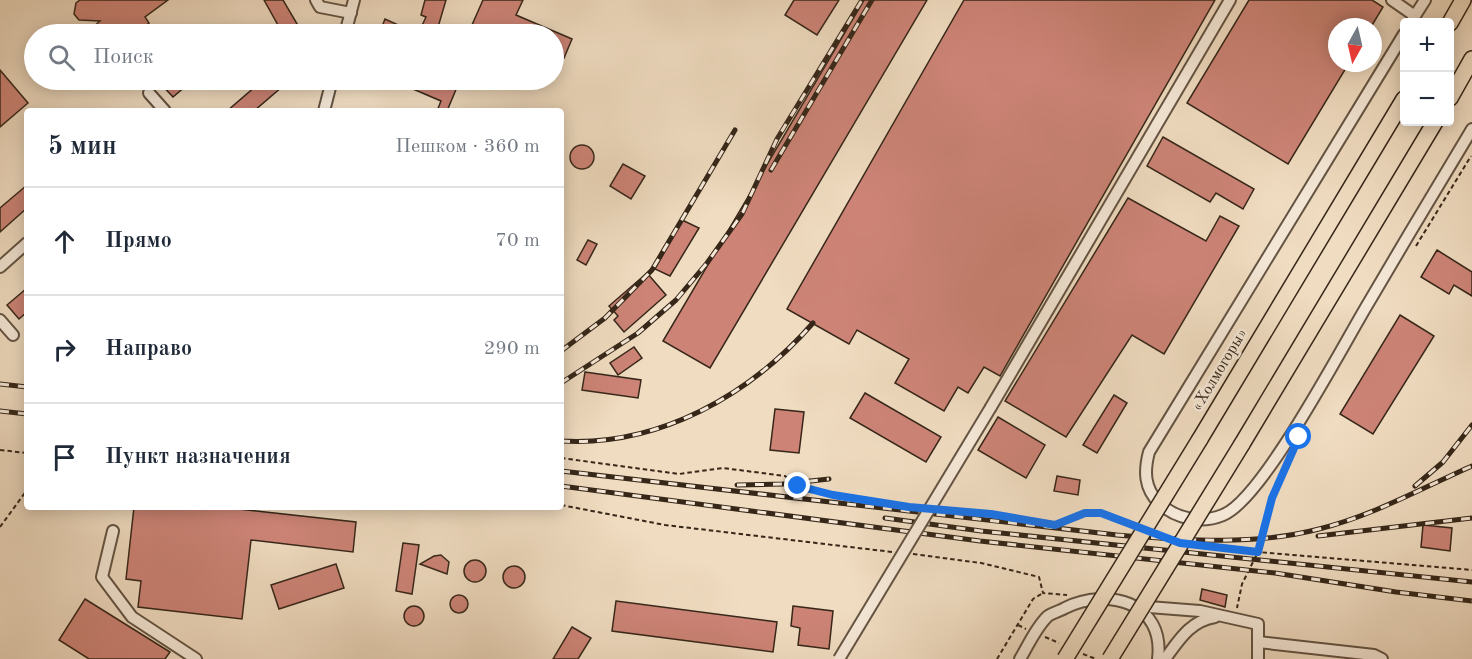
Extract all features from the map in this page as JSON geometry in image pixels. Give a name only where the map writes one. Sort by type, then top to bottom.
[{"type":"highway","points":[[1452,18],[1463,0]]},
{"type":"highway","points":[[1454,90],[1472,59]]},
{"type":"highway","name":"«Холмогоры»","points":[[1069,652],[1400,106]]},
{"type":"highway","points":[[1110,659],[1433,126]]},
{"type":"street","points":[[316,0],[320,7],[351,13]]},
{"type":"street","points":[[348,24],[354,0]]},
{"type":"street","points":[[839,659],[1230,0]]},
{"type":"street","points":[[1392,0],[1412,18]]},
{"type":"street","points":[[1414,18],[1425,0]]},
{"type":"street","points":[[1400,41],[1149,452],[1146,479],[1150,491],[1160,503],[1173,513],[1202,520],[1224,515],[1245,499],[1297,424],[1472,129]]},
{"type":"street","points":[[325,108],[329,90]]},
{"type":"street","points":[[149,93],[162,108]]},
{"type":"street","points":[[0,267],[24,246]]},
{"type":"street","points":[[0,320],[13,335]]},
{"type":"street","points":[[113,531],[102,577],[132,617],[196,659]]},
{"type":"street","points":[[1020,659],[1048,616],[1077,602],[1097,598],[1124,600],[1136,606],[1151,622],[1158,639],[1158,659]]},
{"type":"street","points":[[1136,606],[1200,611],[1258,624],[1258,659]]},
{"type":"street","points":[[1165,659],[1188,629],[1204,619],[1221,616]]},
{"type":"street","points":[[1258,642],[1374,655],[1382,659]]},
{"type":"path","points":[[1415,246],[1471,156]]},
{"type":"path","points":[[1235,619],[1242,584],[1258,552],[1272,498],[1294,447]]},
{"type":"path","points":[[0,450],[24,453]]},
{"type":"path","points":[[564,458],[679,474],[723,468],[785,476],[798,486],[833,495],[929,509]]},
{"type":"path","points":[[0,527],[24,494]]},
{"type":"path","points":[[939,509],[1055,525],[1085,513],[1101,513],[1135,526]]},
{"type":"path","points":[[1152,533],[1169,539]]},
{"type":"path","points":[[1188,544],[1472,570]]},
{"type":"path","points":[[997,659],[1033,599],[1043,593]]},
{"type":"path","points":[[1018,625],[1069,652],[1096,659]]},
{"type":"building","points":[[80,0],[168,0],[145,17],[148,24],[97,24],[100,21],[79,20],[74,14],[76,3]]},
{"type":"building","points":[[264,0],[283,0],[297,24],[277,24]]},
{"type":"building","points":[[425,0],[446,0],[439,24],[423,24],[426,17],[421,15]]},
{"type":"building","points":[[483,0],[523,0],[516,15],[537,24],[472,24]]},
{"type":"building","points":[[794,0],[839,0],[817,35],[785,15]]},
{"type":"building","points":[[864,0],[927,0],[710,368],[663,341]]},
{"type":"building","points":[[964,0],[1215,0],[1000,376],[984,367],[968,393],[958,387],[944,411],[895,383],[909,359],[857,330],[849,344],[787,309]]},
{"type":"building","points":[[1249,0],[1372,0],[1383,7],[1376,18],[1328,18],[1328,72],[1344,72],[1288,164],[1187,103]]},
{"type":"building","points":[[385,19],[396,24],[383,24]]},
{"type":"building","points":[[564,36],[572,39],[564,58]]},
{"type":"building","points":[[0,70],[28,103],[0,127]]},
{"type":"building","points":[[166,90],[181,90],[173,97]]},
{"type":"building","points":[[251,90],[278,90],[257,108],[230,108]]},
{"type":"building","points":[[415,90],[456,90],[448,108],[438,108],[441,101]]},
{"type":"building","points":[[1163,137],[1254,189],[1243,209],[1216,193],[1210,202],[1147,166]]},
{"type":"building","points":[[582,145],[587,146],[593,152],[593,162],[587,168],[582,169],[577,168],[571,162],[570,157],[571,152],[577,146]]},
{"type":"building","points":[[623,164],[645,176],[631,199],[610,186]]},
{"type":"building","points":[[24,188],[24,211],[0,232],[0,208]]},
{"type":"building","points":[[1128,198],[1206,241],[1220,216],[1239,226],[1164,354],[1132,335],[1066,437],[1005,401]]},
{"type":"building","points":[[682,220],[699,228],[670,276],[655,269]]},
{"type":"building","points":[[588,240],[597,244],[586,265],[577,260]]},
{"type":"building","points":[[1437,250],[1472,272],[1472,296],[1454,285],[1449,294],[1421,277]]},
{"type":"building","points":[[647,273],[666,295],[624,332],[614,320],[618,316],[609,306]]},
{"type":"building","points":[[24,291],[24,315],[19,319],[7,305]]},
{"type":"building","points":[[1400,315],[1434,336],[1373,434],[1340,414]]},
{"type":"building","points":[[634,347],[642,358],[618,375],[610,363]]},
{"type":"building","points":[[585,372],[641,380],[638,398],[582,390]]},
{"type":"building","points":[[865,393],[941,437],[926,462],[850,418]]},
{"type":"building","points":[[1114,395],[1127,403],[1097,453],[1083,445]]},
{"type":"building","points":[[775,409],[804,412],[799,453],[770,450]]},
{"type":"building","points":[[998,417],[1045,445],[1026,478],[978,450]]},
{"type":"building","points":[[1057,476],[1080,480],[1078,495],[1054,491]]},
{"type":"building","points":[[134,510],[248,510],[356,522],[353,552],[251,540],[242,619],[138,607],[141,581],[126,579]]},
{"type":"building","points":[[1423,525],[1452,528],[1450,551],[1421,547]]},
{"type":"building","points":[[403,543],[419,545],[412,594],[396,591]]},
{"type":"building","points":[[441,555],[449,562],[447,574],[420,564],[434,556]]},
{"type":"building","points":[[471,560],[479,560],[486,567],[486,575],[479,582],[471,582],[464,575],[464,567]]},
{"type":"building","points":[[336,564],[344,588],[279,609],[271,585]]},
{"type":"building","points":[[514,566],[522,569],[525,577],[522,585],[514,588],[506,585],[503,577],[506,569]]},
{"type":"building","points":[[1202,589],[1227,595],[1225,607],[1200,600]]},
{"type":"building","points":[[455,595],[463,595],[468,600],[466,611],[455,613],[450,608],[450,600]]},
{"type":"building","points":[[85,599],[170,652],[165,659],[89,659],[59,640]]},
{"type":"building","points":[[616,601],[777,622],[773,652],[612,631]]},
{"type":"building","points":[[414,606],[421,609],[424,616],[421,623],[414,626],[407,623],[404,616],[407,609]]},
{"type":"building","points":[[793,606],[833,611],[829,649],[798,645],[800,628],[791,626]]},
{"type":"building","points":[[572,627],[591,638],[578,659],[553,659]]},
{"type":"railway","points":[[564,381],[638,333],[676,300],[707,263],[742,214],[777,139],[862,0]]},
{"type":"railway","points":[[771,170],[872,0]]},
{"type":"railway","points":[[564,349],[605,318],[652,270],[735,130]]},
{"type":"railway","points":[[564,441],[597,441],[633,435],[667,425],[700,411],[731,394],[761,373],[813,323]]},
{"type":"railway","points":[[0,384],[24,387]]},
{"type":"railway","points":[[0,411],[24,414]]},
{"type":"railway","points":[[1415,486],[1443,462],[1472,425]]},
{"type":"railway","points":[[564,471],[1117,535],[1167,539],[1244,540],[1319,529],[1358,517],[1472,466]]},
{"type":"railway","points":[[737,485],[783,484],[829,479]]},
{"type":"railway","points":[[564,486],[980,541],[1275,573],[1472,601]]},
{"type":"railway","points":[[885,518],[981,531],[1472,582]]},
{"type":"railway","points":[[1318,536],[1472,518]]},
{"type":"route","points":[[798,486],[833,495],[909,507],[991,514],[1055,525],[1085,513],[1101,513],[1180,543],[1258,552],[1260,537],[1272,498],[1299,437]]}]
